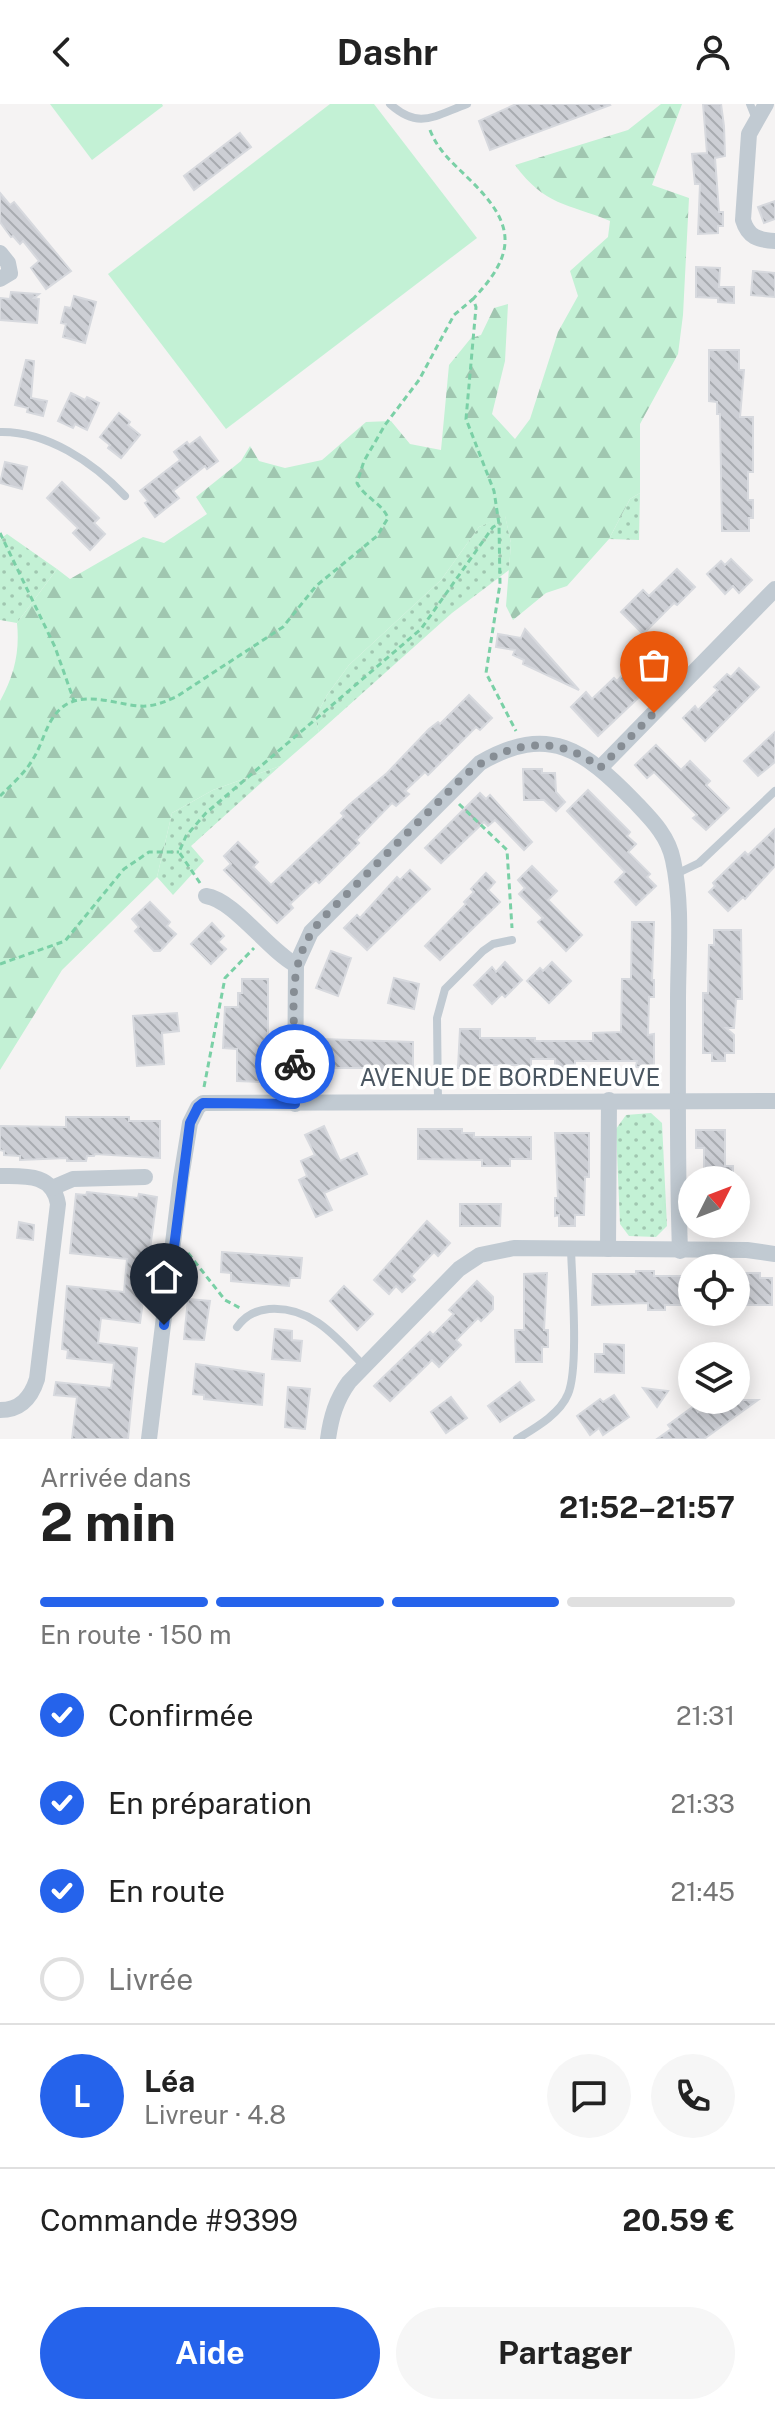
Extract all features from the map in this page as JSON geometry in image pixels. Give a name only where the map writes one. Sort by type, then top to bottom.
[{"type":"street","points":[[766,104],[753,112],[743,220],[753,236],[775,241]]},
{"type":"street","points":[[0,253],[8,263],[10,273],[0,279]]},
{"type":"street","points":[[600,768],[775,589]]},
{"type":"street","points":[[295,1104],[296,965],[304,943],[322,919],[480,763],[523,745],[567,748],[600,768],[658,827],[670,848],[676,874],[680,1251]]},
{"type":"street","points":[[206,896],[228,906],[262,940],[296,965]]},
{"type":"street","points":[[608,1249],[609,1100]]},
{"type":"street","name":"AVENUE DE BORDENEUVE","points":[[203,1103],[775,1101]]},
{"type":"street","points":[[149,1439],[190,1123],[203,1103]]},
{"type":"street","points":[[0,1176],[33,1177],[52,1188],[58,1204],[37,1379],[27,1400],[13,1409],[0,1410]]},
{"type":"street","points":[[52,1188],[73,1179],[145,1177]]},
{"type":"street","points":[[328,1439],[339,1396],[364,1366],[459,1269],[480,1255],[514,1248],[747,1250],[775,1254]]},
{"type":"lane","points":[[390,104],[403,116],[415,121],[467,104]]},
{"type":"lane","points":[[0,432],[32,436],[63,449],[99,472],[125,496]]},
{"type":"lane","points":[[676,874],[699,863],[775,791]]},
{"type":"lane","points":[[438,1102],[437,1018],[445,989],[483,951],[493,944],[512,940]]},
{"type":"lane","points":[[517,1439],[549,1417],[569,1393],[573,1369],[571,1249]]},
{"type":"lane","points":[[237,1327],[250,1315],[262,1310],[276,1308],[303,1313],[320,1323],[364,1366]]},
{"type":"path","points":[[0,796],[33,760],[52,717],[74,701],[97,699],[142,707],[176,697],[283,627],[316,586],[377,536],[388,518],[357,483],[364,461],[385,425],[419,380],[454,315],[493,278],[503,258],[505,245],[501,221],[485,195],[435,143],[426,119]]},
{"type":"path","points":[[473,299],[476,307],[466,419],[494,491],[499,524],[500,584],[486,673],[523,745]]},
{"type":"path","points":[[179,852],[186,836],[206,813],[421,629],[493,527],[499,524]]},
{"type":"path","points":[[0,533],[55,647],[74,701]]},
{"type":"path","points":[[448,793],[507,850],[512,940]]},
{"type":"path","points":[[0,964],[65,941],[124,869],[149,852],[179,852]]},
{"type":"path","points":[[179,852],[206,896]]},
{"type":"path","points":[[203,1103],[204,1076],[225,978],[262,940]]},
{"type":"path","points":[[175,1239],[225,1300],[250,1315]]},
{"type":"green space","points":[[50,104],[162,104],[163,106],[92,160]]},
{"type":"green space","points":[[330,104],[374,104],[477,238],[226,429],[108,274]]},
{"type":"green space","points":[[661,104],[682,104],[652,185],[689,198],[683,315],[678,354],[640,424],[640,493],[630,499],[609,539],[567,586],[546,593],[513,620],[506,606],[511,543],[505,516],[479,527],[441,580],[349,665],[315,718],[319,732],[280,766],[213,790],[172,813],[157,877],[62,970],[0,1070],[0,701],[15,664],[17,623],[57,569],[70,579],[143,537],[164,543],[207,514],[196,497],[241,461],[250,446],[259,461],[285,468],[322,460],[366,422],[391,421],[410,444],[441,450],[449,365],[471,338],[481,335],[494,308],[508,304],[505,361],[492,414],[515,439],[530,419],[558,332],[578,296],[570,271],[608,237],[610,221],[547,196],[536,189],[515,165],[628,130]]},
{"type":"green space","points":[[640,493],[639,540],[609,539],[630,499]]},
{"type":"green space","points":[[505,515],[511,543],[509,570],[452,613],[319,732],[315,718],[349,665],[441,580],[479,527]]},
{"type":"green space","points":[[7,534],[57,569],[17,623],[0,620],[0,539]]},
{"type":"green space","points":[[280,766],[191,846],[204,861],[173,895],[157,877],[172,813],[213,790]]},
{"type":"green space","points":[[651,1113],[662,1123],[667,1226],[656,1237],[629,1236],[620,1224],[616,1129],[626,1115]]},
{"type":"building","points":[[516,104],[610,105],[490,150],[479,121]]},
{"type":"building","points":[[703,104],[721,104],[725,156],[715,158],[723,226],[718,226],[718,233],[698,234],[700,184],[695,184],[692,154],[707,153]]},
{"type":"building","points":[[240,133],[251,147],[194,190],[184,176]]},
{"type":"building","points":[[0,193],[10,205],[14,202],[71,271],[46,289],[31,268],[39,261],[23,241],[20,244],[11,237],[0,222]]},
{"type":"building","points":[[775,201],[775,219],[764,223],[758,207]]},
{"type":"building","points":[[696,267],[720,268],[719,287],[734,287],[734,303],[718,302],[718,298],[696,297]]},
{"type":"building","points":[[753,271],[775,273],[775,297],[751,295]]},
{"type":"building","points":[[11,292],[39,294],[34,298],[39,299],[37,323],[0,320],[0,298],[10,299]]},
{"type":"building","points":[[74,296],[96,302],[85,343],[63,337],[66,324],[61,323],[65,307],[71,308]]},
{"type":"building","points":[[709,350],[739,350],[739,370],[744,370],[740,417],[753,417],[753,472],[748,472],[748,500],[753,500],[753,518],[749,518],[749,531],[722,531],[720,414],[717,414],[717,402],[709,401]]},
{"type":"building","points":[[26,360],[34,361],[31,398],[47,401],[43,416],[15,405]]},
{"type":"building","points":[[71,393],[99,403],[87,430],[58,421]]},
{"type":"building","points":[[119,413],[140,435],[121,458],[100,437]]},
{"type":"building","points":[[200,437],[218,461],[207,469],[205,466],[173,491],[179,498],[155,517],[140,491],[180,460],[174,452]]},
{"type":"building","points":[[5,462],[27,467],[22,489],[0,483]]},
{"type":"building","points":[[62,482],[99,518],[94,523],[105,534],[90,550],[73,533],[78,528],[47,498]]},
{"type":"building","points":[[731,559],[752,580],[739,593],[733,586],[725,594],[707,574],[721,561],[725,565]]},
{"type":"building","points":[[677,569],[695,587],[643,634],[621,612],[643,590],[649,596]]},
{"type":"building","points":[[525,629],[579,690],[523,664],[524,660],[513,655],[515,650],[496,647],[498,634],[521,638]]},
{"type":"building","points":[[653,642],[675,663],[598,736],[571,707],[586,692],[592,699],[614,678],[617,681]]},
{"type":"building","points":[[739,668],[759,687],[705,741],[683,718],[695,706],[698,710],[718,690],[714,687],[727,674],[731,677]]},
{"type":"building","points":[[469,695],[492,718],[480,730],[476,727],[428,775],[425,772],[405,791],[409,794],[396,806],[392,803],[356,840],[359,843],[319,883],[316,880],[290,904],[293,908],[277,923],[224,870],[231,864],[224,856],[238,842],[258,862],[253,867],[271,885],[344,816],[341,813],[349,805]]},
{"type":"building","points":[[775,732],[775,762],[758,776],[744,761]]},
{"type":"building","points":[[656,745],[681,770],[690,761],[710,781],[706,785],[729,808],[706,830],[693,818],[697,815],[654,772],[647,778],[635,765]]},
{"type":"building","points":[[523,769],[555,773],[556,792],[565,802],[556,811],[544,800],[524,800]]},
{"type":"building","points":[[588,790],[630,832],[627,836],[636,844],[628,852],[650,874],[647,877],[656,886],[636,905],[615,882],[625,872],[567,811]]},
{"type":"building","points":[[480,793],[486,799],[490,795],[532,842],[524,850],[495,820],[488,826],[484,822],[441,863],[425,848]]},
{"type":"building","points":[[775,829],[775,866],[745,899],[743,897],[728,911],[709,892],[715,886],[713,883]]},
{"type":"building","points":[[532,866],[557,891],[548,900],[582,935],[566,951],[538,922],[543,918],[519,894],[525,888],[518,880]]},
{"type":"building","points":[[410,870],[430,889],[367,950],[344,928],[357,915],[360,918],[397,877],[400,880]]},
{"type":"building","points":[[486,873],[495,882],[488,890],[500,902],[440,960],[425,946],[466,904],[464,902],[474,892],[471,889]]},
{"type":"building","points":[[150,902],[170,922],[167,926],[176,934],[160,951],[154,951],[135,931],[139,927],[132,919]]},
{"type":"building","points":[[632,922],[654,922],[654,997],[649,997],[648,1035],[654,1034],[654,1067],[636,1067],[637,1061],[575,1061],[575,1070],[555,1070],[555,1059],[531,1059],[531,1070],[518,1070],[518,1065],[458,1068],[460,1029],[480,1029],[480,1038],[535,1038],[535,1041],[593,1041],[593,1033],[621,1032],[622,979],[631,979]]},
{"type":"building","points":[[212,923],[224,936],[218,942],[226,949],[211,964],[191,944]]},
{"type":"building","points":[[714,930],[741,930],[742,999],[736,999],[734,1028],[726,1028],[734,1035],[734,1053],[725,1053],[725,1061],[712,1061],[712,1053],[703,1053],[703,993],[708,993],[709,945],[714,945]]},
{"type":"building","points":[[331,951],[351,958],[338,996],[316,988]]},
{"type":"building","points":[[505,962],[522,980],[505,997],[502,994],[492,1004],[474,985],[492,967],[496,972]]},
{"type":"building","points":[[552,962],[571,981],[549,1003],[527,981],[540,968],[543,971]]},
{"type":"building","points":[[394,978],[419,984],[414,1009],[388,1003]]},
{"type":"building","points":[[242,979],[268,979],[268,1069],[264,1069],[263,1082],[237,1081],[237,1049],[223,1048],[225,1007],[238,1007]]},
{"type":"building","points":[[177,1013],[179,1031],[162,1033],[164,1064],[137,1066],[133,1016]]},
{"type":"building","points":[[320,1039],[413,1042],[413,1073],[368,1073],[368,1068],[331,1068],[330,1060],[320,1059]]},
{"type":"building","points":[[66,1117],[129,1117],[129,1121],[160,1121],[160,1158],[95,1154],[87,1156],[86,1161],[67,1161],[67,1158],[20,1160],[20,1156],[4,1155],[4,1151],[0,1150],[0,1126],[66,1127]]},
{"type":"building","points":[[324,1126],[340,1161],[357,1153],[367,1174],[324,1193],[332,1210],[316,1217],[299,1180],[307,1176],[301,1161],[315,1155],[305,1135]]},
{"type":"building","points":[[418,1129],[462,1129],[462,1133],[474,1133],[474,1137],[531,1137],[531,1159],[510,1159],[510,1166],[482,1166],[482,1160],[418,1159]]},
{"type":"building","points":[[696,1130],[725,1130],[725,1166],[704,1166],[704,1148],[696,1148]]},
{"type":"building","points":[[555,1133],[589,1133],[589,1177],[585,1177],[584,1215],[575,1215],[575,1226],[559,1226],[559,1215],[555,1216],[555,1198],[558,1198]]},
{"type":"building","points":[[87,1192],[157,1197],[140,1323],[101,1318],[98,1343],[137,1348],[128,1439],[72,1439],[77,1397],[54,1395],[56,1382],[111,1388],[114,1363],[67,1358],[68,1350],[62,1349],[67,1286],[124,1292],[127,1259],[70,1253],[76,1194],[86,1195]]},
{"type":"building","points":[[460,1204],[501,1204],[500,1226],[460,1226]]},
{"type":"building","points":[[427,1221],[450,1243],[438,1256],[434,1252],[411,1276],[415,1280],[402,1292],[396,1286],[389,1294],[374,1280]]},
{"type":"building","points":[[19,1222],[34,1225],[33,1240],[17,1238]]},
{"type":"building","points":[[222,1252],[302,1258],[300,1278],[290,1278],[289,1286],[231,1281],[231,1273],[221,1272]]},
{"type":"building","points":[[636,1271],[654,1271],[654,1276],[678,1276],[678,1305],[665,1305],[665,1310],[648,1310],[648,1303],[592,1305],[593,1274],[636,1274]]},
{"type":"building","points":[[547,1273],[544,1330],[548,1330],[548,1347],[542,1347],[542,1362],[516,1362],[515,1330],[524,1330],[524,1274]]},
{"type":"building","points":[[750,1273],[760,1273],[760,1278],[772,1278],[772,1305],[750,1305]]},
{"type":"building","points":[[477,1281],[493,1297],[493,1309],[481,1321],[478,1318],[456,1340],[461,1345],[439,1367],[432,1360],[390,1401],[374,1386],[430,1332],[433,1335],[454,1314],[449,1310]]},
{"type":"building","points":[[344,1286],[373,1314],[357,1330],[330,1301]]},
{"type":"building","points":[[188,1299],[210,1301],[204,1340],[184,1339]]},
{"type":"building","points":[[275,1329],[292,1331],[292,1340],[302,1341],[300,1361],[272,1359]]},
{"type":"building","points":[[604,1344],[624,1345],[624,1373],[595,1372],[595,1354],[604,1354]]},
{"type":"building","points":[[196,1364],[264,1374],[262,1405],[204,1399],[204,1395],[193,1394]]},
{"type":"building","points":[[520,1382],[534,1400],[500,1422],[488,1406]]},
{"type":"building","points":[[288,1387],[310,1389],[305,1429],[285,1427]]},
{"type":"building","points":[[643,1388],[668,1391],[657,1407]]},
{"type":"building","points":[[614,1395],[629,1417],[603,1435],[599,1428],[590,1435],[577,1416],[600,1399],[603,1402]]},
{"type":"building","points":[[451,1397],[467,1418],[446,1433],[431,1412]]},
{"type":"building","points":[[683,1414],[739,1414],[704,1439],[657,1439],[671,1429],[668,1425]]},
{"type":"way so far","points":[[295,1064],[296,965],[304,943],[322,919],[465,775],[492,756],[513,747],[539,744],[567,748],[600,768],[654,713]]},
{"type":"route","points":[[164,1325],[181,1178],[194,1113],[203,1103],[295,1104],[295,1064]]}]
